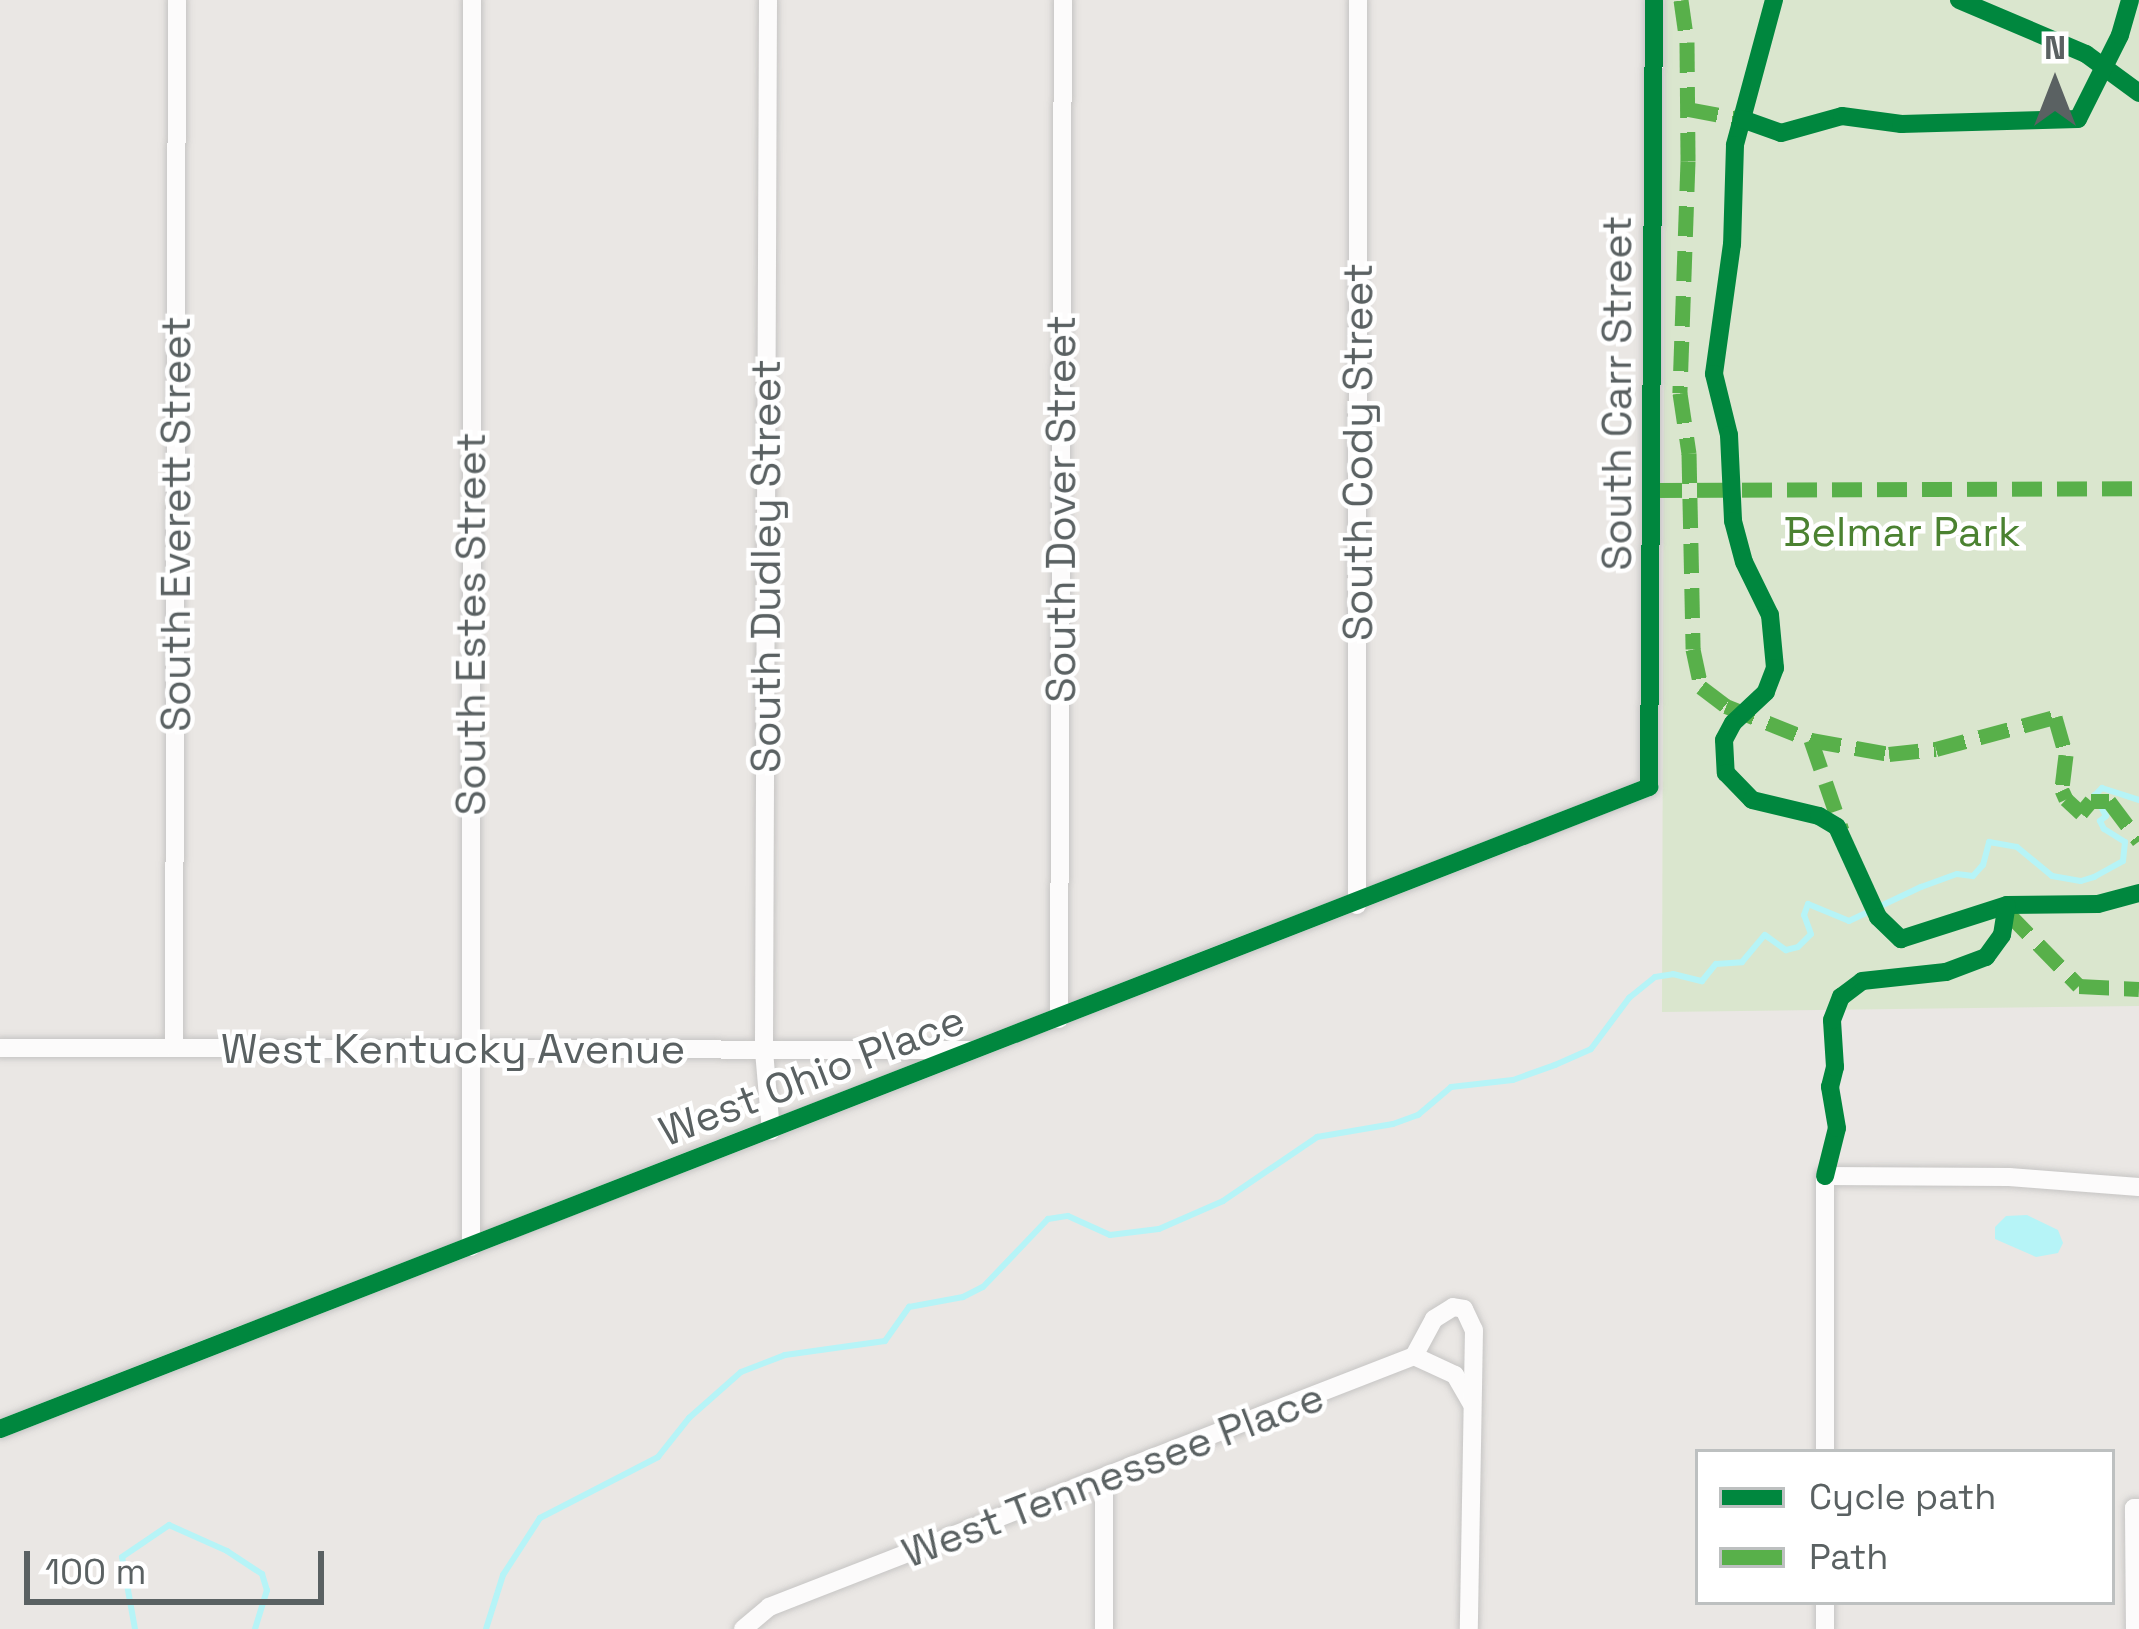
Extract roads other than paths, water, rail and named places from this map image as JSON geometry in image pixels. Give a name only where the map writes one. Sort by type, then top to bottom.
[{"type":"street","name":"South Everett Street","points":[[174,1048],[177,0]]},
{"type":"street","name":"South Estes Street","points":[[470,1247],[472,0]]},
{"type":"street","name":"South Dudley Street","points":[[768,0],[764,1051],[771,1131]]},
{"type":"street","name":"South Dover Street","points":[[1059,1019],[1064,0]]},
{"type":"street","name":"South Cody Street","points":[[1357,905],[1358,0]]},
{"type":"street","name":"South Carr Street","points":[[1649,787],[1654,0]]},
{"type":"street","name":"West Ohio Place","points":[[0,1429],[1357,905],[1649,787]]},
{"type":"street","name":"West Kentucky Avenue","points":[[0,1048],[979,1050]]},
{"type":"street","points":[[1825,1449],[1825,1176],[2009,1177],[2139,1186]]},
{"type":"street","points":[[1469,1629],[1474,1330],[1465,1310],[1442,1310],[1414,1356],[1455,1376],[1471,1403]]},
{"type":"street","name":"West Tennessee Place","points":[[744,1628],[769,1607],[1414,1356]]},
{"type":"street","points":[[1104,1480],[1104,1629]]},
{"type":"street","points":[[2135,1629],[2136,1508]]},
{"type":"water","points":[[2027,1215],[2058,1230],[2063,1243],[2058,1253],[2036,1257],[1995,1239],[1995,1227],[2006,1216]]},
{"type":"waterway","points":[[486,1629],[503,1575],[540,1518],[658,1457],[689,1418],[741,1372],[785,1355],[885,1341],[909,1307],[963,1297],[983,1287],[1048,1219],[1068,1216],[1110,1235],[1159,1229],[1223,1201],[1317,1137],[1393,1124],[1418,1115],[1451,1087],[1513,1080],[1555,1065],[1591,1049],[1629,998],[1655,977],[1673,974],[1702,981],[1716,964],[1742,962],[1765,935],[1786,950],[1798,947],[1811,934],[1804,915],[1808,904],[1849,921],[1921,887],[1957,874],[1973,876],[1983,865],[1989,842],[2017,847],[2052,876],[2081,881],[2094,877],[2123,861],[2125,842],[2104,829],[2100,821],[2106,816],[2095,795],[2102,788],[2139,800]]},
{"type":"waterway","points":[[135,1629],[122,1557],[169,1525],[227,1551],[262,1574],[267,1590],[255,1629]]},
{"type":"park label","name":"Belmar Park","points":[[1902,532]]}]
